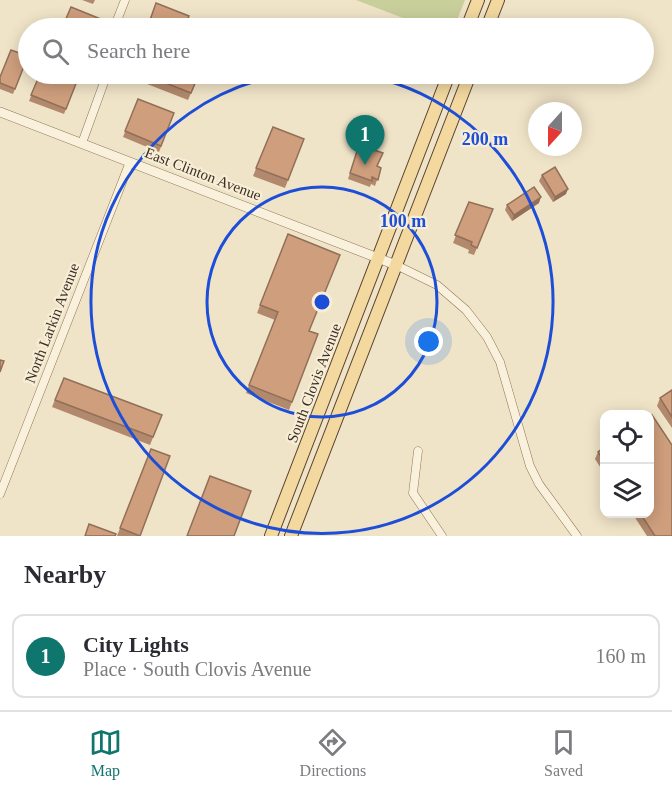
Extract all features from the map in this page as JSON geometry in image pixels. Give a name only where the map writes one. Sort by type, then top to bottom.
[{"type":"main road","points":[[471,18],[478,0]]},
{"type":"main road","points":[[491,18],[498,0]]},
{"type":"main road","name":"South Clovis Avenue","points":[[271,536],[445,84]]},
{"type":"main road","points":[[291,536],[466,84]]},
{"type":"street","points":[[118,18],[125,0]]},
{"type":"street","points":[[82,143],[103,84]]},
{"type":"street","name":"East Clinton Avenue","points":[[0,112],[396,265]]},
{"type":"street","name":"North Larkin Avenue","points":[[0,494],[129,162]]},
{"type":"street","points":[[396,265],[437,285],[466,310],[487,337],[500,362],[530,466],[539,484],[577,536]]},
{"type":"street","points":[[418,451],[413,493],[442,536]]},
{"type":"green space","points":[[356,0],[465,0],[458,18],[403,18]]},
{"type":"building","points":[[156,3],[189,16],[188,18],[151,18]]},
{"type":"building","points":[[71,7],[98,18],[66,18]]},
{"type":"building","points":[[11,50],[18,52],[18,81],[15,89],[0,83],[0,77]]},
{"type":"building","points":[[36,84],[76,84],[66,109],[31,95]]},
{"type":"building","points":[[168,84],[195,84],[191,93]]},
{"type":"building","points":[[138,99],[174,113],[161,146],[125,131]]},
{"type":"building","points":[[273,127],[304,139],[288,180],[256,168]]},
{"type":"building","points":[[359,145],[383,153],[377,166],[381,168],[378,180],[372,177],[372,181],[350,173]]},
{"type":"building","points":[[555,167],[568,189],[555,197],[542,175]]},
{"type":"building","points":[[534,187],[541,197],[514,215],[507,205]]},
{"type":"building","points":[[469,202],[493,209],[477,248],[471,245],[472,242],[455,235]]},
{"type":"building","points":[[288,234],[340,255],[309,331],[318,334],[292,402],[249,385],[278,312],[260,305]]},
{"type":"building","points":[[0,360],[4,361],[0,372]]},
{"type":"building","points":[[64,378],[162,415],[153,437],[55,400]]},
{"type":"building","points":[[672,390],[672,417],[660,398]]},
{"type":"building","points":[[654,418],[672,445],[672,536],[655,536],[643,518],[654,518]]},
{"type":"building","points":[[151,449],[170,456],[140,536],[120,528]]},
{"type":"building","points":[[210,476],[251,491],[234,536],[187,536]]},
{"type":"building","points":[[89,524],[116,534],[115,536],[85,536]]},
{"type":"place","name":"City Lights","points":[[365,165]]}]
